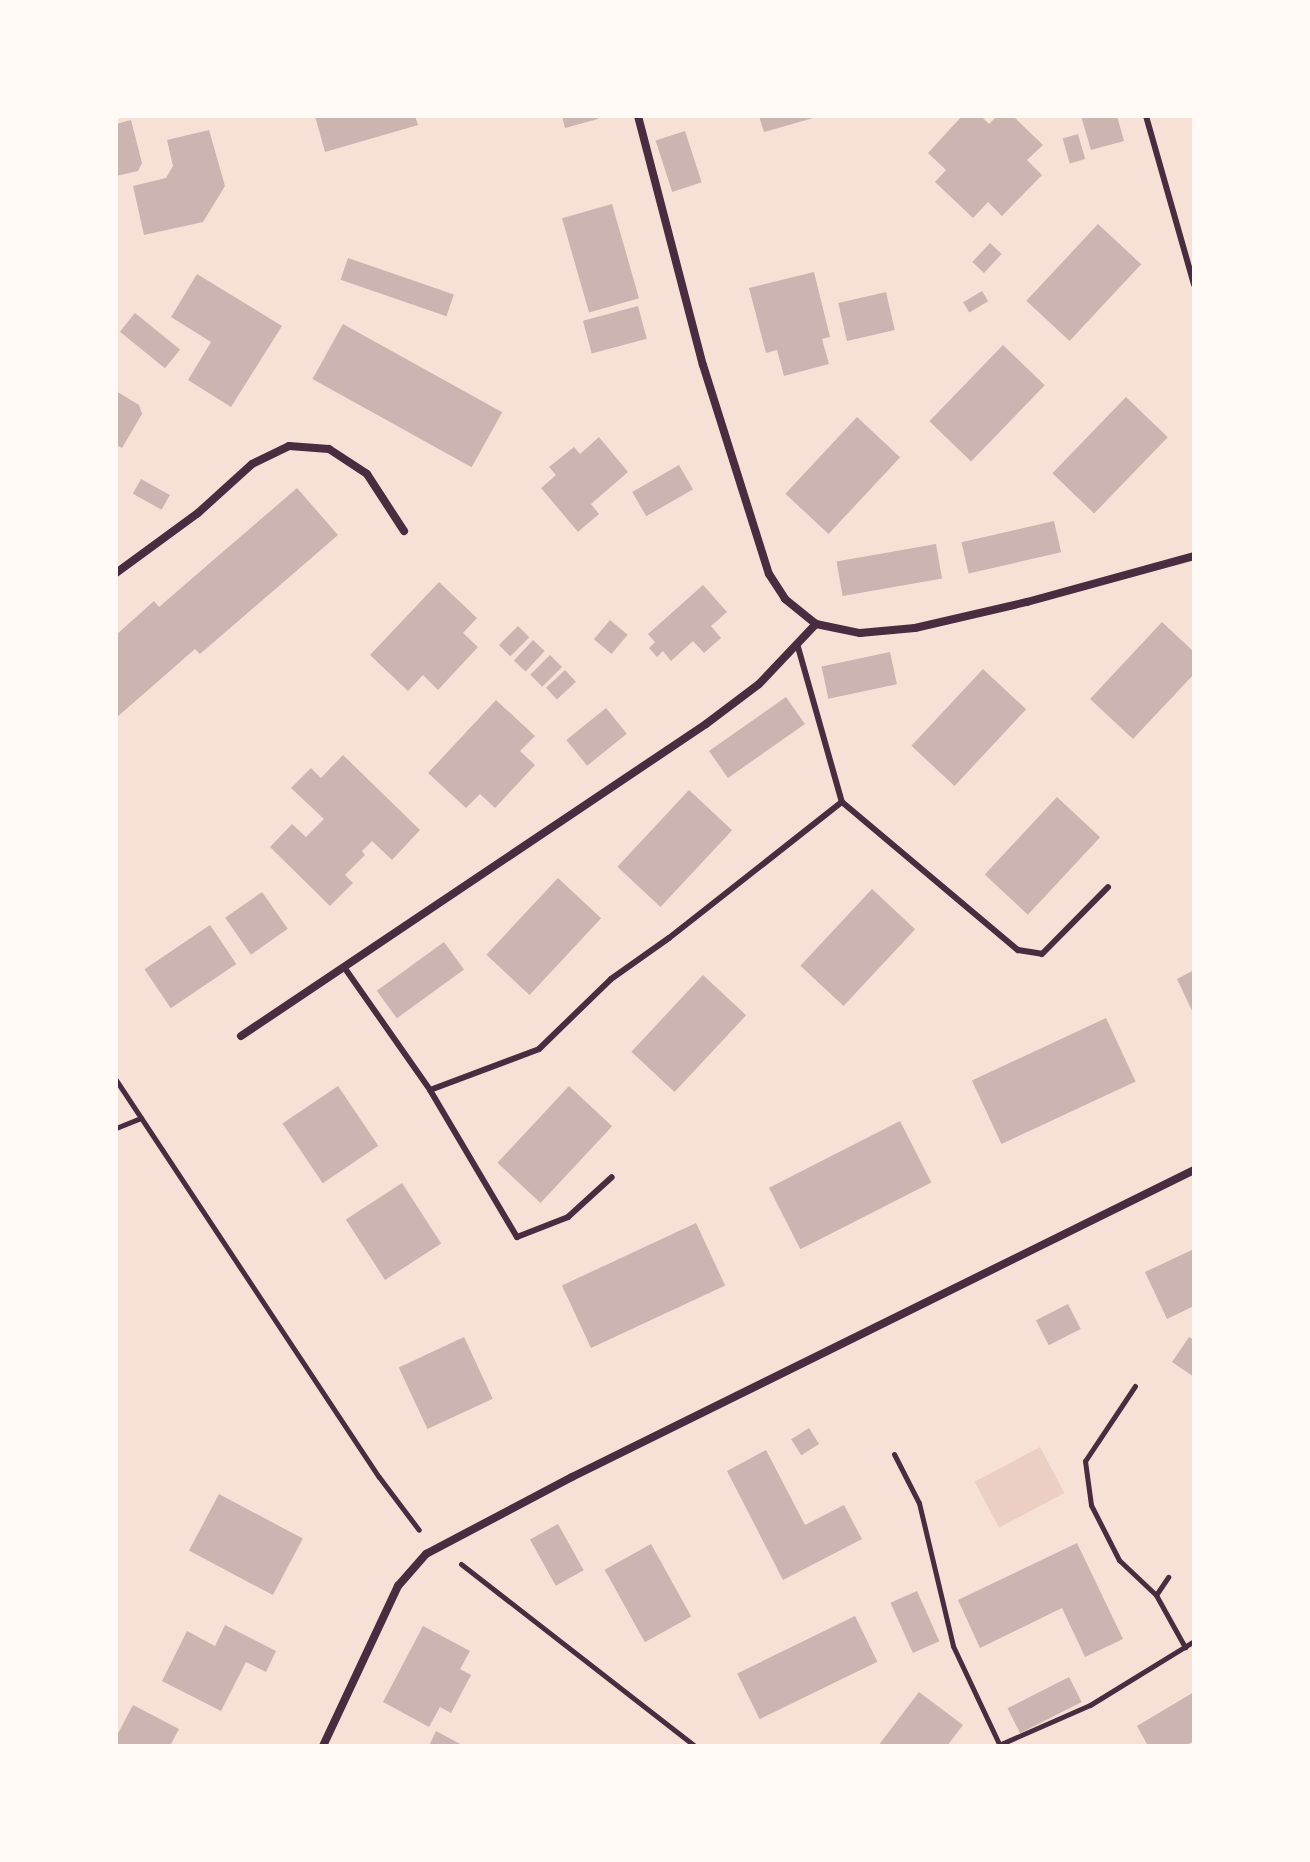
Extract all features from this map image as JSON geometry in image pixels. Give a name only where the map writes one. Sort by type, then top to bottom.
[{"type":"street","points":[[638,116],[703,365],[769,574],[785,599],[816,624],[860,633],[915,628],[1027,602],[1194,556]]},
{"type":"street","points":[[116,573],[198,513],[252,464],[289,446],[329,449],[367,474],[404,531]]},
{"type":"street","points":[[241,1036],[706,724],[759,684],[798,647],[816,624]]},
{"type":"street","points":[[323,1746],[398,1586],[426,1554],[572,1477],[1194,1170]]},
{"type":"lane","points":[[1146,116],[1194,284]]},
{"type":"lane","points":[[798,647],[842,802],[1018,950],[1042,954],[1108,887]]},
{"type":"lane","points":[[430,1090],[539,1049],[611,979],[669,938],[842,802]]},
{"type":"lane","points":[[344,967],[430,1090],[517,1237],[568,1217],[612,1177]]},
{"type":"path","points":[[116,1080],[410,1520],[439,1548],[695,1746]]},
{"type":"path","points":[[116,1128],[141,1118]]},
{"type":"path","points":[[1135,1386],[1085,1461],[1091,1505],[1119,1560],[1156,1595],[1185,1647]]},
{"type":"path","points":[[894,1454],[919,1503],[953,1646],[1000,1745],[1090,1705],[1194,1641]]},
{"type":"path","points":[[1156,1595],[1168,1577]]},
{"type":"shaded area","points":[[1040,1447],[1064,1493],[999,1528],[975,1482]]},
{"type":"building","points":[[315,116],[415,116],[418,125],[325,152]]},
{"type":"building","points":[[562,116],[597,116],[598,119],[565,128]]},
{"type":"building","points":[[759,116],[817,116],[817,117],[764,132]]},
{"type":"building","points":[[962,116],[981,116],[989,124],[997,116],[1013,116],[1043,145],[1027,160],[1042,175],[1002,216],[988,202],[973,218],[935,182],[946,170],[928,153]]},
{"type":"building","points":[[1081,116],[1117,116],[1124,141],[1091,150]]},
{"type":"building","points":[[131,120],[142,163],[138,171],[116,176],[116,124]]},
{"type":"building","points":[[209,130],[225,186],[203,222],[144,235],[133,186],[166,178],[173,166],[167,140]]},
{"type":"building","points":[[685,131],[702,182],[672,192],[656,141]]},
{"type":"building","points":[[1078,134],[1085,159],[1070,163],[1063,138]]},
{"type":"building","points":[[612,204],[639,298],[589,313],[562,218]]},
{"type":"building","points":[[1098,224],[1141,264],[1070,341],[1026,301]]},
{"type":"building","points":[[990,243],[1002,254],[984,273],[972,262]]},
{"type":"building","points":[[348,258],[454,294],[446,316],[341,280]]},
{"type":"building","points":[[814,272],[830,337],[822,339],[829,364],[784,376],[777,350],[766,353],[749,288]]},
{"type":"building","points":[[197,274],[282,326],[231,407],[188,380],[211,342],[171,317]]},
{"type":"building","points":[[982,291],[988,301],[969,313],[963,302]]},
{"type":"building","points":[[886,292],[895,330],[847,341],[838,303]]},
{"type":"building","points":[[638,306],[647,339],[592,354],[583,321]]},
{"type":"building","points":[[135,313],[180,350],[165,368],[120,332]]},
{"type":"building","points":[[343,324],[502,412],[472,467],[312,379]]},
{"type":"building","points":[[1003,345],[1045,385],[971,462],[929,421]]},
{"type":"building","points":[[116,391],[139,405],[142,414],[122,448],[116,445]]},
{"type":"building","points":[[1126,397],[1168,437],[1094,514],[1052,473]]},
{"type":"building","points":[[857,417],[900,457],[829,534],[785,494]]},
{"type":"building","points":[[599,437],[628,472],[591,504],[599,514],[578,532],[541,488],[556,475],[549,467],[574,447],[580,454]]},
{"type":"building","points":[[679,465],[693,489],[646,516],[632,492]]},
{"type":"building","points":[[141,479],[170,495],[162,510],[133,494]]},
{"type":"building","points":[[297,488],[338,535],[200,654],[195,649],[116,718],[116,635],[154,601],[159,607]]},
{"type":"building","points":[[1054,521],[1061,552],[969,574],[961,542]]},
{"type":"building","points":[[936,544],[942,578],[843,596],[837,562]]},
{"type":"building","points":[[439,582],[477,618],[463,633],[478,647],[438,690],[423,675],[408,691],[370,655]]},
{"type":"building","points":[[703,585],[727,612],[711,626],[721,638],[704,653],[693,641],[671,661],[663,651],[657,657],[649,648],[655,642],[648,634]]},
{"type":"building","points":[[610,620],[628,635],[612,654],[594,639]]},
{"type":"building","points":[[1162,622],[1194,652],[1194,674],[1133,739],[1090,699]]},
{"type":"building","points":[[518,626],[529,637],[510,656],[499,645]]},
{"type":"building","points":[[533,640],[545,651],[526,671],[514,660]]},
{"type":"building","points":[[890,652],[897,684],[828,699],[822,667]]},
{"type":"building","points":[[550,655],[562,667],[542,687],[530,675]]},
{"type":"building","points":[[983,669],[1026,709],[955,786],[911,746]]},
{"type":"building","points":[[565,670],[576,682],[557,699],[546,688]]},
{"type":"building","points":[[786,697],[805,724],[728,778],[709,751]]},
{"type":"building","points":[[496,700],[535,736],[520,751],[535,765],[495,808],[480,794],[466,808],[428,773]]},
{"type":"building","points":[[606,708],[627,734],[587,766],[566,740]]},
{"type":"building","points":[[343,755],[420,830],[392,860],[372,841],[362,851],[365,855],[345,875],[353,883],[330,906],[270,847],[292,824],[306,837],[324,819],[291,788],[311,768],[321,778]]},
{"type":"building","points":[[689,790],[732,830],[661,907],[617,867]]},
{"type":"building","points":[[1057,797],[1100,837],[1028,915],[985,875]]},
{"type":"building","points":[[558,878],[601,918],[530,995],[486,955]]},
{"type":"building","points":[[872,889],[915,929],[844,1006],[800,966]]},
{"type":"building","points":[[262,892],[288,929],[251,955],[225,918]]},
{"type":"building","points":[[210,925],[236,964],[171,1008],[145,969]]},
{"type":"building","points":[[444,942],[464,970],[397,1018],[377,991]]},
{"type":"building","points":[[1194,970],[1194,1015],[1177,979]]},
{"type":"building","points":[[703,975],[746,1015],[675,1092],[631,1052]]},
{"type":"building","points":[[1106,1018],[1136,1081],[1001,1144],[972,1081]]},
{"type":"building","points":[[338,1086],[378,1146],[323,1183],[282,1123]]},
{"type":"building","points":[[569,1086],[612,1126],[541,1203],[497,1163]]},
{"type":"building","points":[[900,1121],[931,1182],[800,1249],[769,1188]]},
{"type":"building","points":[[402,1183],[441,1243],[385,1280],[346,1219]]},
{"type":"building","points":[[696,1223],[725,1286],[591,1348],[562,1286]]},
{"type":"building","points":[[1194,1249],[1194,1306],[1167,1319],[1145,1272]]},
{"type":"building","points":[[1068,1304],[1081,1329],[1049,1345],[1036,1320]]},
{"type":"building","points":[[464,1337],[493,1399],[427,1429],[399,1367]]},
{"type":"building","points":[[1189,1337],[1194,1340],[1194,1377],[1172,1362]]},
{"type":"building","points":[[809,1428],[819,1444],[801,1455],[791,1439]]},
{"type":"building","points":[[766,1450],[805,1525],[844,1505],[862,1539],[783,1580],[727,1471]]},
{"type":"building","points":[[219,1494],[303,1539],[273,1595],[189,1551]]},
{"type":"building","points":[[558,1524],[584,1570],[556,1586],[530,1540]]},
{"type":"building","points":[[1077,1543],[1123,1639],[1085,1657],[1062,1608],[980,1648],[958,1600]]},
{"type":"building","points":[[651,1544],[691,1617],[645,1642],[605,1570]]},
{"type":"building","points":[[917,1591],[939,1641],[913,1653],[891,1603]]},
{"type":"building","points":[[855,1616],[877,1662],[760,1719],[737,1673]]},
{"type":"building","points":[[225,1625],[276,1651],[266,1672],[246,1662],[221,1711],[162,1681],[187,1631],[215,1646]]},
{"type":"building","points":[[423,1626],[470,1651],[460,1669],[471,1675],[451,1713],[440,1707],[429,1727],[383,1702]]},
{"type":"building","points":[[1069,1677],[1082,1702],[1020,1733],[1008,1708]]},
{"type":"building","points":[[919,1692],[963,1725],[947,1746],[878,1746]]},
{"type":"building","points":[[1194,1692],[1194,1741],[1185,1746],[1148,1746],[1137,1726]]},
{"type":"building","points":[[133,1705],[179,1729],[170,1746],[116,1746],[116,1737]]},
{"type":"building","points":[[436,1731],[464,1746],[429,1746]]}]
